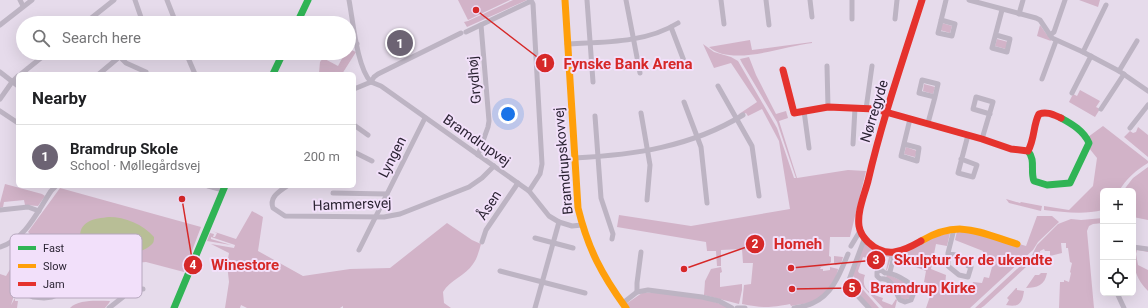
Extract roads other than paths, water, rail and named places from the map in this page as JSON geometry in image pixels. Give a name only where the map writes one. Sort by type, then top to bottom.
[{"type":"street","points":[[20,0],[23,6]]},
{"type":"street","points":[[0,25],[32,0]]},
{"type":"street","points":[[94,16],[114,0]]},
{"type":"street","points":[[135,0],[141,16]]},
{"type":"street","points":[[167,0],[173,16]]},
{"type":"street","points":[[300,16],[308,0]]},
{"type":"street","points":[[349,0],[350,16]]},
{"type":"street","name":"Bramdrupskovvej","points":[[565,0],[576,194],[588,247],[597,266],[624,306]]},
{"type":"street","points":[[587,0],[593,82]]},
{"type":"street","points":[[626,0],[635,38],[640,73]]},
{"type":"street","points":[[721,0],[724,24]]},
{"type":"street","points":[[766,0],[769,25]]},
{"type":"street","points":[[810,0],[812,17]]},
{"type":"street","points":[[852,0],[852,19]]},
{"type":"street","points":[[895,19],[897,0]]},
{"type":"street","name":"Nørregyde","points":[[851,246],[860,231],[860,218],[870,169],[922,0]]},
{"type":"street","points":[[941,20],[946,0]]},
{"type":"street","points":[[969,0],[984,2],[1002,10],[1040,20],[1056,41],[1083,52],[1122,73],[1148,91]]},
{"type":"street","points":[[1019,14],[1023,0]]},
{"type":"street","points":[[1050,35],[1054,32],[1065,0]]},
{"type":"street","points":[[466,32],[529,2],[532,2],[533,4],[542,164],[540,174],[529,191]]},
{"type":"street","points":[[1083,52],[1106,6]]},
{"type":"street","points":[[996,35],[1002,10]]},
{"type":"street","points":[[567,44],[614,42],[635,38],[671,27],[678,23]]},
{"type":"street","name":"Grydhøj","points":[[478,155],[489,121],[481,25]]},
{"type":"street","points":[[671,27],[684,61]]},
{"type":"street","points":[[356,88],[371,82],[378,74],[460,33]]},
{"type":"street","points":[[356,41],[363,70],[371,82]]},
{"type":"street","points":[[1042,79],[1056,41]]},
{"type":"street","points":[[1101,109],[1122,73],[1137,41]]},
{"type":"street","points":[[1072,93],[1090,56]]},
{"type":"street","points":[[23,72],[38,60]]},
{"type":"street","points":[[101,72],[116,60]]},
{"type":"street","points":[[124,60],[126,63],[146,72]]},
{"type":"street","points":[[189,60],[194,72]]},
{"type":"street","points":[[274,72],[280,60]]},
{"type":"street","points":[[826,66],[828,107]]},
{"type":"street","points":[[866,109],[872,66]]},
{"type":"street","points":[[783,70],[794,113],[828,107],[855,108],[887,112],[982,139],[1011,149],[1028,151],[1032,154],[1032,175],[1034,181],[1047,185],[1070,183],[1089,143],[1086,136],[1074,126],[1054,114],[1043,112],[1036,118],[1033,141],[1028,151]]},
{"type":"street","points":[[0,72],[16,85]]},
{"type":"street","points":[[0,99],[16,78]]},
{"type":"street","name":"Bramdrupvej","points":[[371,82],[381,86],[529,191],[549,216],[558,222]]},
{"type":"street","points":[[718,86],[752,146],[759,196]]},
{"type":"street","points":[[928,123],[935,97]]},
{"type":"street","points":[[684,102],[701,147],[707,203]]},
{"type":"street","points":[[1130,128],[1148,104]]},
{"type":"street","points":[[853,144],[855,108]]},
{"type":"street","points":[[0,110],[16,122]]},
{"type":"street","points":[[804,111],[809,148]]},
{"type":"street","points":[[641,113],[650,165],[647,200]]},
{"type":"street","points":[[982,139],[990,114]]},
{"type":"street","points":[[574,158],[647,151],[697,138],[743,115]]},
{"type":"street","points":[[595,116],[601,198],[613,234],[612,239]]},
{"type":"street","name":"Lyngen","points":[[359,250],[425,118]]},
{"type":"street","points":[[904,144],[910,118]]},
{"type":"street","points":[[356,127],[368,135]]},
{"type":"street","points":[[961,159],[968,135]]},
{"type":"street","points":[[356,153],[372,161]]},
{"type":"street","name":"Hammersvej","points":[[285,188],[272,199],[273,208],[284,216],[375,218],[400,214],[469,187],[482,178],[494,166]]},
{"type":"street","name":"Åsen","points":[[482,242],[486,230],[518,183]]},
{"type":"street","points":[[21,234],[54,188]]},
{"type":"street","points":[[174,308],[224,188]]},
{"type":"street","points":[[333,193],[387,194]]},
{"type":"street","points":[[0,210],[28,207],[39,211]]},
{"type":"street","points":[[535,308],[558,222],[572,226],[582,225]]},
{"type":"street","points":[[860,231],[869,243],[881,250],[895,252],[903,251],[937,233],[954,229],[967,229],[1017,244]]},
{"type":"street","points":[[948,253],[958,256],[958,260],[968,263],[968,266],[971,267],[968,278],[959,275],[948,266],[948,253],[954,229]]},
{"type":"street","points":[[864,237],[849,280],[858,289],[856,294],[869,308]]},
{"type":"street","points":[[535,238],[573,248]]},
{"type":"street","points":[[0,247],[10,243]]},
{"type":"street","points":[[1136,247],[1148,249]]},
{"type":"street","points":[[637,292],[641,252]]},
{"type":"street","points":[[886,275],[895,252]]},
{"type":"street","points":[[794,308],[811,306],[820,300],[837,279],[848,254]]},
{"type":"street","points":[[500,271],[585,293]]},
{"type":"street","points":[[886,275],[909,283],[913,286],[913,295],[911,300],[905,302],[900,300],[895,287],[886,275]]},
{"type":"street","points":[[624,306],[637,292],[658,290],[719,301],[732,308]]},
{"type":"street","points":[[1118,296],[1124,308]]},
{"type":"street","points":[[109,308],[122,298]]},
{"type":"street","points":[[737,308],[745,308]]},
{"type":"place","name":"Fynske Bank Arena","points":[[476,10]]},
{"type":"place","name":"Bramdrup Skole","points":[[400,43]]},
{"type":"place","name":"Winestore","points":[[182,199]]},
{"type":"place","name":"Skulptur for de ukendte","points":[[791,268]]},
{"type":"place","name":"Homeh","points":[[684,269]]},
{"type":"place","name":"Bramdrup Kirke","points":[[792,289]]}]
